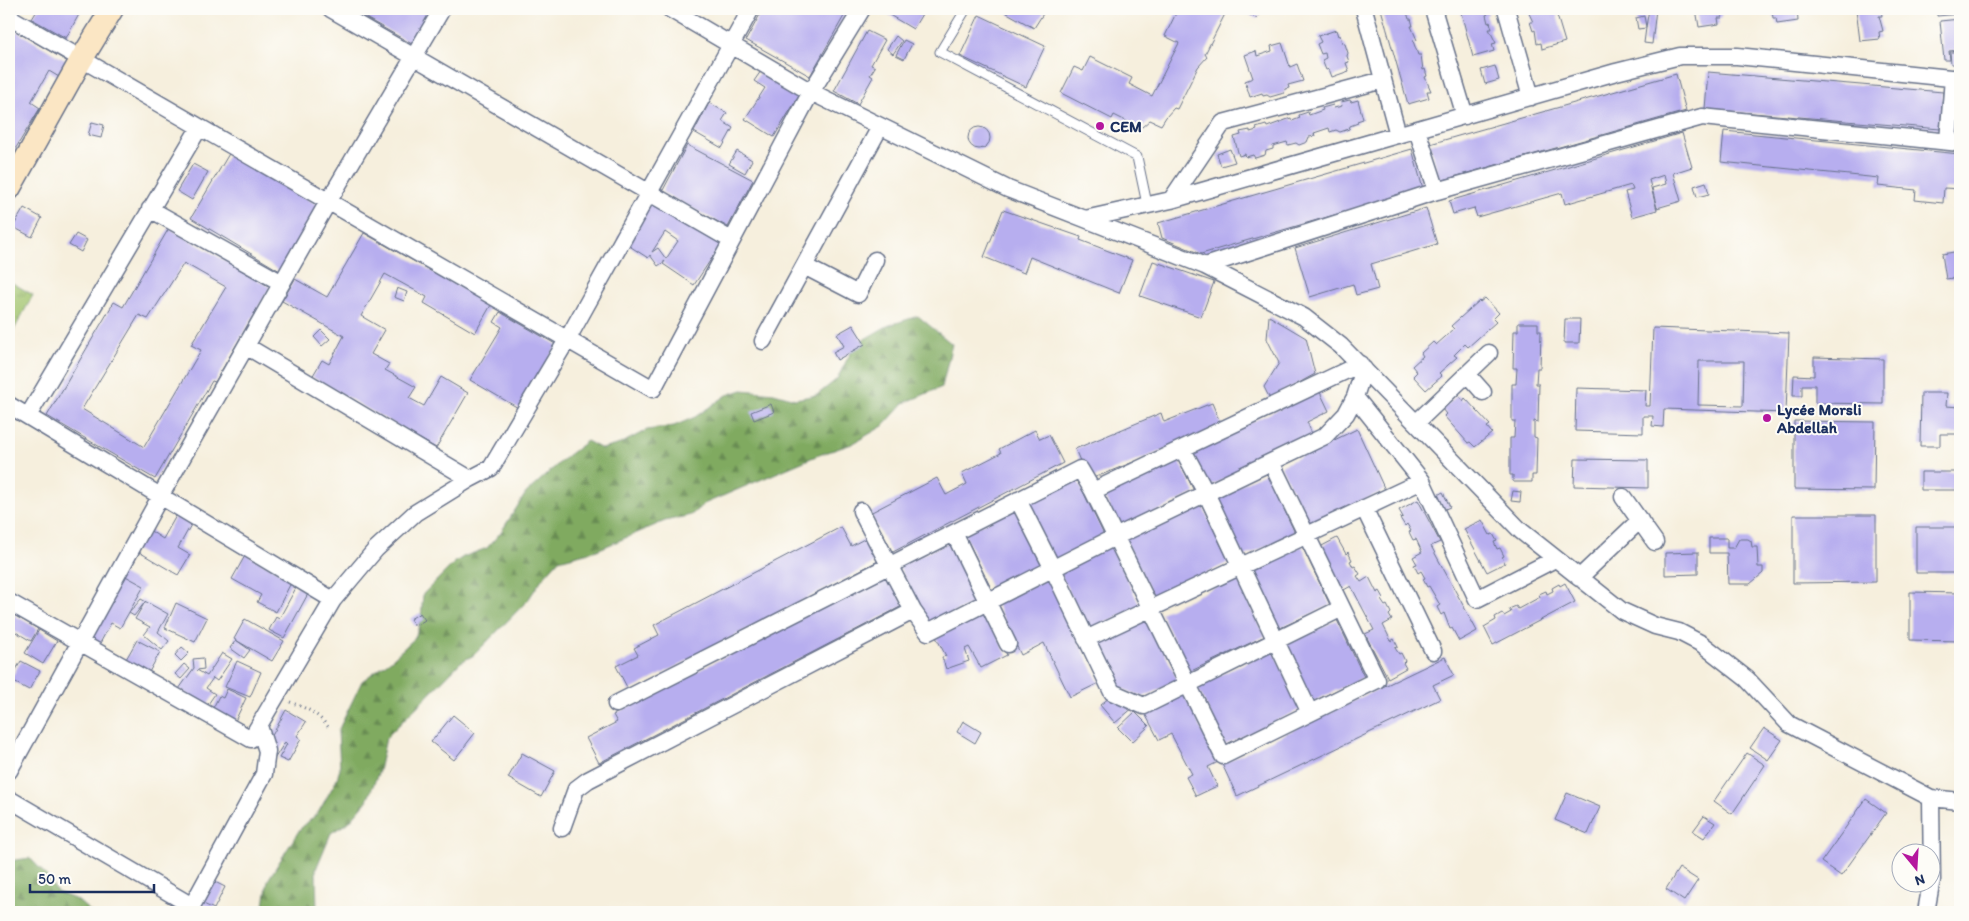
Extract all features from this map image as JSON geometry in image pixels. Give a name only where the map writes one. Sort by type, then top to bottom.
[{"type":"main road","points":[[9,189],[81,60],[112,9]]},
{"type":"street","points":[[331,9],[731,240]]},
{"type":"street","points":[[9,771],[161,495],[328,202],[415,58],[442,9]]},
{"type":"street","points":[[670,9],[811,92],[1008,190],[1205,266],[1304,317],[1341,346],[1521,531],[1622,611],[1655,626],[1679,632],[1702,644],[1746,679],[1789,724],[1931,798],[1960,800]]},
{"type":"street","points":[[9,602],[251,739],[333,600],[376,549],[396,529],[415,514],[491,468],[567,340],[751,9]]},
{"type":"street","points":[[9,18],[653,389],[811,92],[862,9]]},
{"type":"street","points":[[1364,9],[1398,135]]},
{"type":"street","points":[[1433,9],[1465,116]]},
{"type":"street","points":[[1506,9],[1530,97]]},
{"type":"street","points":[[1085,219],[1171,200],[1616,72],[1680,56],[1737,56],[1957,78],[1954,142],[1702,117],[1437,191],[1205,266]]},
{"type":"street","points":[[1171,200],[1222,123],[1383,80]]},
{"type":"street","points":[[763,341],[880,126]]},
{"type":"street","points":[[28,416],[199,128]]},
{"type":"street","points":[[1417,130],[1437,191]]},
{"type":"street","points":[[150,209],[282,283]]},
{"type":"street","points":[[804,266],[858,294],[876,260]]},
{"type":"street","points":[[246,346],[470,479]]},
{"type":"street","points":[[1416,423],[1489,353]]},
{"type":"street","points":[[861,511],[913,611],[928,632],[1115,537],[1325,436],[1346,414],[1355,398],[1362,367]]},
{"type":"street","points":[[1093,492],[1362,367]]},
{"type":"street","points":[[1467,374],[1483,392]]},
{"type":"street","points":[[1355,398],[1422,481],[1477,599],[1555,559]]},
{"type":"street","points":[[9,405],[333,600]]},
{"type":"street","points":[[1182,450],[1206,493],[1310,713]]},
{"type":"street","points":[[616,704],[1080,469],[1223,756],[1377,680],[1271,462]]},
{"type":"street","points":[[1086,640],[1306,534],[1422,481]]},
{"type":"street","points":[[1623,497],[1655,542]]},
{"type":"street","points":[[1018,500],[1112,692],[1144,706],[1342,608]]},
{"type":"street","points":[[1364,508],[1433,651]]},
{"type":"street","points":[[1579,578],[1640,520]]},
{"type":"street","points":[[954,533],[1008,644]]},
{"type":"street","points":[[562,828],[576,789],[588,780],[913,611]]},
{"type":"street","points":[[9,800],[192,906],[264,774],[266,751],[259,726]]},
{"type":"street","points":[[1931,798],[1931,844]]},
{"type":"street","points":[[1926,912],[1929,894]]},
{"type":"lane","points":[[966,9],[940,52],[1137,157],[1147,204]]},
{"type":"path","points":[[276,697],[308,708],[320,716],[330,730]]},
{"type":"green space","points":[[9,281],[33,295],[9,339]]},
{"type":"green space","points":[[918,316],[952,344],[942,387],[904,403],[883,426],[852,444],[816,456],[704,504],[691,515],[665,521],[597,550],[559,560],[542,579],[528,600],[474,655],[461,662],[386,738],[379,771],[367,801],[349,822],[331,833],[316,869],[317,912],[263,912],[268,880],[300,829],[318,813],[336,781],[340,769],[338,731],[362,681],[391,660],[415,638],[421,619],[423,594],[454,563],[463,557],[487,548],[501,532],[526,493],[567,456],[587,441],[602,449],[620,444],[647,430],[674,426],[695,417],[727,395],[742,390],[774,393],[795,399],[817,395],[837,379],[852,350],[863,340],[887,326]]},
{"type":"green space","points":[[30,858],[45,874],[57,892],[77,900],[91,912],[9,912],[9,861]]},
{"type":"building","points":[[38,9],[82,9],[66,38],[32,19]]},
{"type":"building","points":[[350,9],[432,9],[412,44]]},
{"type":"building","points":[[763,9],[848,9],[810,76],[746,40]]},
{"type":"building","points":[[882,9],[925,9],[913,29]]},
{"type":"building","points":[[1000,9],[1046,9],[1034,28]]},
{"type":"building","points":[[1178,9],[1215,9],[1225,14],[1205,54],[1207,57],[1198,67],[1177,109],[1174,108],[1161,125],[1150,120],[1142,127],[1114,115],[1112,119],[1061,93],[1074,67],[1083,71],[1090,57],[1132,78],[1129,84],[1152,96],[1179,43],[1165,36]]},
{"type":"building","points":[[1247,9],[1263,10],[1257,19],[1245,12]]},
{"type":"building","points":[[1381,9],[1409,9],[1407,12],[1417,40],[1413,41],[1418,55],[1421,55],[1423,70],[1425,69],[1427,76],[1425,77],[1431,91],[1427,91],[1429,98],[1408,104]]},
{"type":"building","points":[[1460,9],[1487,9],[1488,23],[1490,22],[1492,29],[1489,29],[1496,43],[1492,44],[1494,51],[1473,57]]},
{"type":"building","points":[[1527,9],[1555,9],[1565,42],[1542,49],[1541,43],[1537,44],[1535,30],[1533,31],[1530,22],[1533,22]]},
{"type":"building","points":[[1649,9],[1656,9],[1652,44],[1644,43],[1646,28],[1638,29],[1636,18],[1644,16],[1646,27]]},
{"type":"building","points":[[1696,9],[1721,9],[1722,18],[1718,18],[1719,24],[1699,27]]},
{"type":"building","points":[[1797,9],[1798,21],[1777,24],[1776,18],[1773,18],[1772,10]]},
{"type":"building","points":[[1856,9],[1881,9],[1882,16],[1879,16],[1883,31],[1879,32],[1880,39],[1860,41]]},
{"type":"building","points":[[1937,9],[1960,9],[1960,14],[1937,16]]},
{"type":"building","points":[[979,15],[1045,46],[1026,87],[960,56]]},
{"type":"building","points":[[1960,19],[1960,50],[1949,51],[1950,60],[1944,60],[1940,21]]},
{"type":"building","points":[[9,27],[68,62],[59,77],[49,71],[31,102],[40,108],[14,151],[9,149],[9,95],[14,86],[9,83]]},
{"type":"building","points":[[1336,30],[1338,36],[1340,35],[1342,43],[1345,44],[1348,53],[1349,62],[1346,63],[1349,71],[1332,77],[1329,69],[1326,70],[1322,60],[1326,58],[1325,53],[1321,54],[1317,44],[1321,42],[1318,36]]},
{"type":"building","points":[[867,31],[885,40],[871,65],[875,67],[870,75],[873,77],[858,104],[834,91]]},
{"type":"building","points":[[896,36],[902,41],[893,54],[887,49]]},
{"type":"building","points":[[904,40],[912,44],[904,59],[896,55]]},
{"type":"building","points":[[1282,43],[1290,67],[1297,64],[1303,81],[1288,85],[1289,88],[1285,89],[1284,93],[1270,97],[1267,95],[1263,96],[1262,93],[1250,97],[1245,81],[1253,78],[1245,55],[1256,51],[1257,56],[1272,51],[1271,46]]},
{"type":"building","points":[[1950,52],[1960,52],[1960,64],[1951,64]]},
{"type":"building","points":[[1495,66],[1499,80],[1485,84],[1481,70]]},
{"type":"building","points":[[761,71],[800,94],[774,137],[745,119],[765,88],[754,81]]},
{"type":"building","points":[[1708,72],[1943,92],[1940,129],[1705,109]]},
{"type":"building","points":[[1676,74],[1686,111],[1440,181],[1430,144]]},
{"type":"building","points":[[1350,100],[1351,102],[1358,100],[1363,119],[1350,126],[1349,129],[1340,132],[1336,130],[1330,132],[1329,128],[1314,133],[1315,136],[1309,137],[1307,142],[1299,145],[1296,143],[1288,145],[1287,142],[1273,146],[1273,149],[1266,151],[1265,155],[1255,158],[1253,155],[1246,157],[1245,154],[1239,156],[1234,137],[1241,135],[1240,132],[1250,130],[1250,132],[1257,130],[1256,128],[1266,125],[1267,127],[1291,118],[1292,121],[1300,118],[1299,115],[1308,112],[1309,115],[1333,105],[1334,108],[1342,106],[1341,102]]},
{"type":"building","points":[[709,103],[727,113],[722,121],[733,128],[722,148],[694,132]]},
{"type":"building","points":[[92,122],[104,125],[101,138],[88,135]]},
{"type":"building","points":[[979,127],[987,130],[990,138],[987,146],[979,149],[971,146],[968,138],[971,130]]},
{"type":"building","points":[[1724,131],[1960,154],[1960,189],[1944,188],[1943,203],[1915,200],[1916,190],[1878,186],[1879,178],[1721,162]]},
{"type":"building","points":[[1682,133],[1692,167],[1673,173],[1681,201],[1657,208],[1652,188],[1666,184],[1664,175],[1649,180],[1657,210],[1632,217],[1625,192],[1633,190],[1631,185],[1565,204],[1562,193],[1477,217],[1474,208],[1453,214],[1449,201]]},
{"type":"building","points":[[687,145],[753,180],[728,227],[662,192]]},
{"type":"building","points":[[1230,149],[1235,162],[1221,166],[1217,154]]},
{"type":"building","points":[[1412,149],[1423,189],[1201,254],[1162,238],[1158,223]]},
{"type":"building","points":[[737,151],[752,160],[745,173],[729,164]]},
{"type":"building","points":[[230,152],[319,206],[280,271],[191,218]]},
{"type":"building","points":[[193,164],[208,172],[192,200],[177,191]]},
{"type":"building","points":[[1706,182],[1709,194],[1697,197],[1694,186]]},
{"type":"building","points":[[656,198],[723,241],[694,285],[663,264],[665,261],[658,266],[650,255],[648,258],[617,238]],"holes":[[[665,232],[678,241],[666,259],[658,248],[652,252]]]},
{"type":"building","points":[[24,208],[42,218],[32,237],[13,227]]},
{"type":"building","points":[[1426,208],[1437,244],[1371,264],[1378,289],[1356,295],[1353,284],[1310,297],[1295,248]]},
{"type":"building","points":[[1003,210],[1081,237],[1080,240],[1132,260],[1119,293],[1030,257],[1024,273],[984,257]]},
{"type":"building","points":[[169,228],[270,287],[215,382],[212,381],[155,479],[47,416],[114,302],[123,307]],"holes":[[[184,263],[226,287],[191,345],[201,350],[144,447],[82,409],[139,315],[148,319]]]},
{"type":"building","points":[[364,233],[491,305],[475,333],[424,303],[427,297],[385,274],[361,316],[385,330],[371,354],[389,364],[385,370],[416,387],[409,398],[424,406],[441,377],[468,393],[436,448],[312,377],[322,360],[329,364],[344,336],[282,301],[295,279],[327,297]]},
{"type":"building","points":[[76,234],[87,240],[81,252],[69,245]]},
{"type":"building","points":[[1960,251],[1960,277],[1946,279],[1942,254]]},
{"type":"building","points":[[1153,261],[1214,282],[1201,317],[1140,296]]},
{"type":"building","points":[[397,288],[407,292],[404,301],[394,297]]},
{"type":"building","points":[[1485,298],[1499,313],[1493,319],[1496,322],[1468,347],[1465,344],[1454,355],[1457,357],[1439,373],[1442,376],[1426,390],[1413,376],[1417,372],[1412,366],[1423,356],[1421,353],[1433,342],[1436,345],[1454,329],[1451,326]]},
{"type":"building","points":[[500,312],[557,345],[520,409],[470,380],[502,327],[494,322]]},
{"type":"building","points":[[1269,316],[1306,338],[1315,374],[1270,399],[1264,387],[1279,363],[1267,339]]},
{"type":"building","points":[[1565,319],[1580,319],[1579,343],[1564,343]]},
{"type":"building","points":[[1518,323],[1538,323],[1538,331],[1541,331],[1540,368],[1537,368],[1536,384],[1539,384],[1538,422],[1534,421],[1534,437],[1537,438],[1536,475],[1532,475],[1532,482],[1513,482],[1513,475],[1510,475],[1510,438],[1514,438],[1515,421],[1512,421],[1512,384],[1516,384],[1517,368],[1513,368],[1514,331],[1518,331]]},
{"type":"building","points":[[853,325],[865,344],[837,360],[833,352],[844,346],[837,334]]},
{"type":"building","points":[[1653,328],[1789,333],[1786,413],[1664,409],[1663,427],[1652,426],[1653,416],[1643,416],[1643,433],[1575,431],[1576,388],[1646,390],[1645,406],[1650,406]],"holes":[[[1699,361],[1744,361],[1743,406],[1698,405]]]},
{"type":"building","points":[[321,330],[330,339],[322,346],[314,337]]},
{"type":"building","points":[[1814,357],[1883,359],[1883,404],[1815,403],[1815,385],[1802,385],[1802,396],[1793,396],[1794,375],[1814,376]]},
{"type":"building","points":[[1319,390],[1329,411],[1307,422],[1313,436],[1208,487],[1191,451]]},
{"type":"building","points":[[1921,393],[1947,393],[1946,406],[1960,407],[1960,434],[1940,434],[1940,446],[1920,446]]},
{"type":"building","points":[[1458,395],[1463,401],[1465,398],[1490,425],[1487,427],[1492,433],[1475,447],[1470,442],[1468,443],[1444,416],[1446,414],[1442,409]]},
{"type":"building","points":[[1212,403],[1222,427],[1088,480],[1075,449],[1161,413],[1164,422]]},
{"type":"building","points":[[771,404],[774,412],[754,420],[751,412]]},
{"type":"building","points":[[1794,421],[1875,422],[1874,490],[1794,489]]},
{"type":"building","points":[[1357,429],[1385,490],[1309,526],[1281,466]]},
{"type":"building","points":[[1035,430],[1040,439],[1049,435],[1063,463],[891,553],[870,513],[937,478],[946,495],[967,484],[962,473],[1001,453],[999,449]]},
{"type":"building","points":[[1178,458],[1195,493],[1120,529],[1103,494]]},
{"type":"building","points":[[1575,459],[1648,460],[1648,488],[1574,486]]},
{"type":"building","points":[[1267,472],[1295,533],[1243,557],[1215,497]]},
{"type":"building","points":[[1921,472],[1960,472],[1960,490],[1921,490]]},
{"type":"building","points":[[1076,477],[1105,537],[1053,562],[1025,502]]},
{"type":"building","points":[[1513,491],[1521,492],[1520,502],[1511,501]]},
{"type":"building","points":[[1443,492],[1450,507],[1438,512],[1432,498]]},
{"type":"building","points":[[1418,500],[1440,542],[1431,546],[1477,631],[1459,641],[1452,628],[1450,629],[1444,613],[1441,615],[1437,607],[1440,605],[1429,586],[1427,587],[1421,571],[1418,573],[1414,565],[1417,564],[1413,557],[1422,552],[1416,539],[1413,540],[1407,524],[1405,526],[1400,518],[1403,517],[1399,510]]},
{"type":"building","points":[[1201,503],[1229,562],[1154,599],[1125,539]]},
{"type":"building","points":[[1016,508],[1045,568],[993,593],[964,533]]},
{"type":"building","points":[[177,514],[192,523],[178,548],[190,555],[178,575],[134,549],[146,528],[163,539]]},
{"type":"building","points":[[1793,515],[1876,515],[1876,582],[1793,583]]},
{"type":"building","points":[[1482,520],[1490,535],[1493,534],[1497,541],[1494,542],[1497,549],[1500,548],[1505,563],[1487,572],[1464,529]]},
{"type":"building","points":[[841,527],[851,546],[866,538],[878,561],[629,691],[616,666],[638,655],[634,648],[659,635],[654,625]]},
{"type":"building","points":[[1916,527],[1960,527],[1960,573],[1916,573]]},
{"type":"building","points":[[1337,538],[1346,554],[1348,552],[1353,567],[1355,566],[1360,574],[1357,576],[1361,582],[1369,577],[1377,593],[1380,591],[1384,598],[1381,600],[1385,606],[1387,605],[1391,613],[1389,615],[1392,620],[1383,625],[1391,641],[1394,639],[1398,647],[1395,648],[1399,654],[1401,653],[1406,668],[1388,678],[1365,634],[1374,630],[1351,586],[1342,591],[1320,547]]},
{"type":"building","points":[[1709,538],[1727,538],[1727,548],[1734,548],[1739,539],[1748,539],[1751,541],[1752,547],[1757,547],[1758,567],[1763,567],[1763,573],[1750,584],[1728,584],[1727,553],[1709,553]]},
{"type":"building","points":[[951,541],[980,600],[928,625],[899,566]]},
{"type":"building","points":[[1111,546],[1140,606],[1088,631],[1059,571]]},
{"type":"building","points":[[1302,546],[1330,605],[1278,629],[1250,570]]},
{"type":"building","points":[[1698,552],[1698,574],[1665,575],[1665,553]]},
{"type":"building","points":[[246,554],[293,579],[276,612],[257,602],[261,595],[232,579]]},
{"type":"building","points":[[120,573],[144,586],[120,628],[111,623],[99,645],[83,636]]},
{"type":"building","points":[[887,573],[904,605],[599,763],[586,738],[617,722],[613,715]]},
{"type":"building","points":[[1237,577],[1265,636],[1189,672],[1161,613]]},
{"type":"building","points":[[1048,578],[1099,683],[1070,697],[1044,643],[1021,655],[996,603]]},
{"type":"building","points":[[1565,583],[1575,602],[1493,645],[1484,627],[1496,620],[1495,617],[1502,613],[1504,616],[1511,612],[1509,609],[1516,606],[1518,609],[1540,597],[1539,594],[1546,591],[1547,594],[1553,591],[1552,588]]},
{"type":"building","points":[[297,586],[309,592],[284,638],[269,630],[276,617],[279,619]]},
{"type":"building","points":[[1910,592],[1960,593],[1960,641],[1910,640]]},
{"type":"building","points":[[141,599],[168,614],[158,632],[169,641],[162,650],[144,635],[150,627],[135,619],[145,602],[134,616],[129,613]]},
{"type":"building","points":[[176,603],[207,618],[195,642],[165,628]]},
{"type":"building","points":[[985,612],[1007,655],[981,668],[969,647],[965,649],[969,661],[946,669],[942,657],[946,656],[936,637]]},
{"type":"building","points":[[420,613],[425,620],[415,626],[410,619]]},
{"type":"building","points":[[14,615],[38,629],[31,641],[9,628],[9,623]]},
{"type":"building","points":[[1148,618],[1178,681],[1143,697],[1116,686],[1096,643]]},
{"type":"building","points":[[245,619],[284,641],[272,661],[234,639]]},
{"type":"building","points":[[1337,620],[1364,677],[1312,702],[1285,645]]},
{"type":"building","points":[[39,630],[57,641],[43,664],[25,653]]},
{"type":"building","points":[[137,640],[160,652],[148,674],[125,661]]},
{"type":"building","points":[[236,640],[250,650],[244,658],[230,648]]},
{"type":"building","points":[[182,647],[189,653],[181,661],[175,655]]},
{"type":"building","points":[[1273,650],[1301,709],[1225,745],[1197,686]]},
{"type":"building","points":[[222,653],[232,659],[217,681],[213,678],[206,688],[215,694],[206,707],[179,689],[194,668],[193,659],[203,658],[204,669],[197,670],[207,676]]},
{"type":"building","points":[[1445,657],[1454,675],[1433,685],[1440,699],[1237,796],[1222,764]]},
{"type":"building","points":[[21,661],[40,671],[29,690],[10,680]]},
{"type":"building","points":[[237,661],[261,672],[250,697],[225,687]]},
{"type":"building","points":[[184,664],[190,669],[181,679],[175,674]]},
{"type":"building","points":[[227,689],[246,698],[235,721],[212,710],[219,696],[223,698]]},
{"type":"building","points":[[1119,690],[1134,707],[1115,723],[1100,705]]},
{"type":"building","points":[[1182,690],[1218,762],[1208,767],[1217,786],[1196,796],[1186,777],[1192,774],[1171,734],[1159,740],[1143,710]]},
{"type":"building","points":[[286,710],[306,722],[297,736],[301,739],[288,762],[279,758],[287,744],[285,742],[273,761],[262,754]]},
{"type":"building","points":[[1135,712],[1149,726],[1132,742],[1118,728]]},
{"type":"building","points":[[453,715],[475,733],[454,760],[431,742]]},
{"type":"building","points":[[963,721],[981,732],[975,743],[957,732]]},
{"type":"building","points":[[1764,728],[1782,740],[1768,760],[1750,748]]},
{"type":"building","points":[[522,753],[555,771],[541,797],[508,778]]},
{"type":"building","points":[[1747,753],[1765,765],[1732,814],[1714,801]]},
{"type":"building","points":[[1567,793],[1600,807],[1588,834],[1555,820]]},
{"type":"building","points":[[1866,799],[1886,813],[1841,876],[1821,862]]},
{"type":"building","points":[[1704,816],[1715,823],[1704,838],[1693,831]]},
{"type":"building","points":[[1679,868],[1698,880],[1684,901],[1666,889]]},
{"type":"building","points":[[203,876],[225,887],[214,909],[193,899]]},
{"type":"place","name":"CEM","points":[[1100,126]]},
{"type":"place","name":"Lycée Morsli Abdellah","points":[[1767,418]]}]
